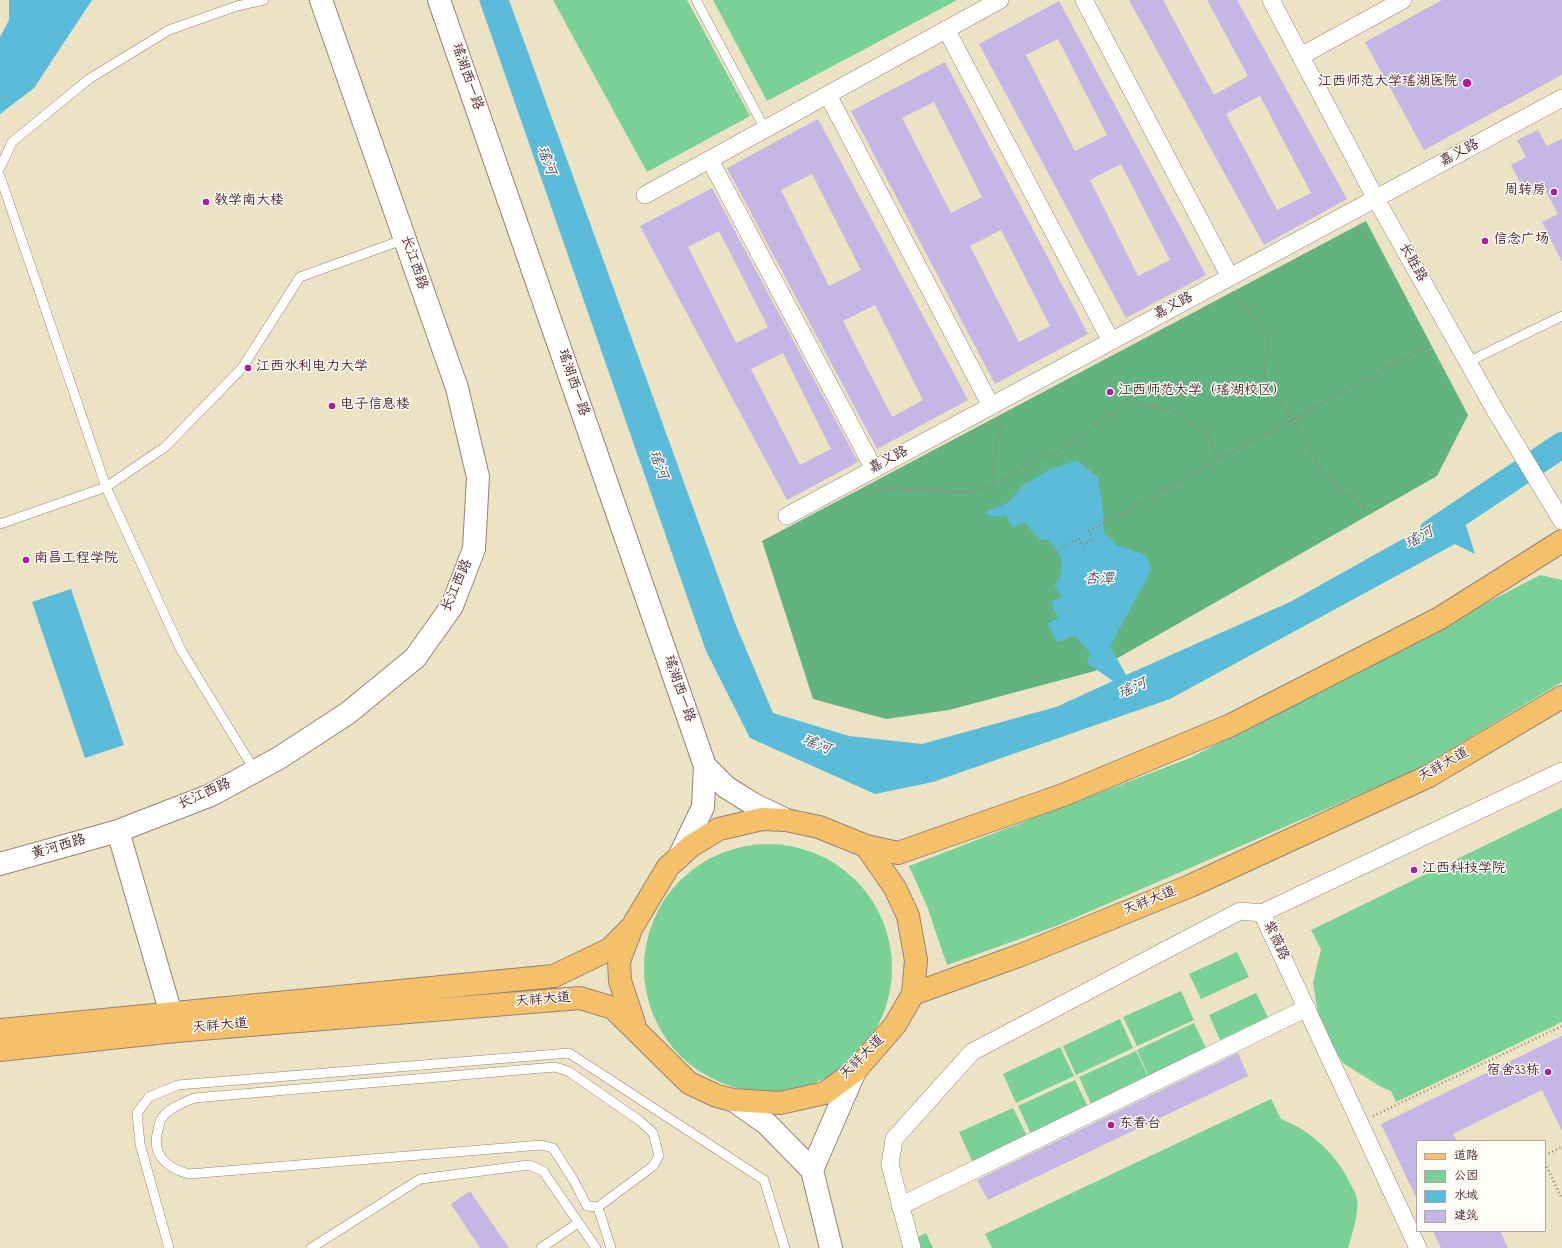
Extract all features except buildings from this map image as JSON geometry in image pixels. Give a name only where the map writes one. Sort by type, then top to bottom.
[{"type":"main road","name":"天祥大道","points":[[0,1050],[173,1022],[554,976],[610,949],[632,927],[664,873],[691,846],[719,829],[762,819],[786,820],[819,827],[866,846],[898,853],[1063,795],[1231,725],[1440,618],[1562,541]]},
{"type":"main road","name":"天祥大道","points":[[0,1030],[173,1022],[580,998],[613,1008],[689,1083],[717,1096],[733,1100],[780,1103],[825,1093],[855,1071],[895,1025],[913,994],[1021,955],[1190,886],[1429,776],[1562,697]]},
{"type":"main road","points":[[866,846],[895,888],[908,916],[916,960],[913,994]]},
{"type":"main road","points":[[632,927],[619,961],[620,981],[624,999],[637,1032]]},
{"type":"street","name":"长江西路","points":[[118,831],[211,795],[279,758],[348,713],[414,658],[452,606],[474,549],[478,477],[457,388],[320,0]]},
{"type":"street","name":"瑶湖西一路","points":[[439,0],[705,766]]},
{"type":"street","points":[[645,196],[1000,0]]},
{"type":"street","points":[[1084,0],[1230,278]]},
{"type":"street","name":"长胜路","points":[[1271,0],[1376,198],[1495,410],[1558,514]]},
{"type":"street","points":[[1301,56],[1403,0]]},
{"type":"street","points":[[946,29],[1111,341]]},
{"type":"street","points":[[828,95],[997,412]]},
{"type":"street","name":"嘉义路","points":[[787,516],[874,469],[997,412],[1111,341],[1562,98]]},
{"type":"street","points":[[710,160],[874,469]]},
{"type":"street","points":[[705,766],[726,787],[753,804],[786,820]]},
{"type":"street","points":[[679,857],[703,807],[705,766]]},
{"type":"street","name":"紫薇路","points":[[1418,1248],[1262,912],[1562,771]]},
{"type":"street","points":[[118,831],[173,1022]]},
{"type":"street","name":"黄河西路","points":[[0,864],[118,831]]},
{"type":"street","points":[[912,1248],[890,1165],[894,1139],[972,1052],[1240,911],[1262,912]]},
{"type":"street","points":[[900,1206],[1307,1008]]},
{"type":"street","points":[[812,1170],[855,1071]]},
{"type":"street","points":[[733,1100],[767,1124],[812,1170],[831,1248]]},
{"type":"lane","points":[[0,168],[12,142],[89,79],[169,30],[237,6],[264,0]]},
{"type":"lane","points":[[696,0],[765,130]]},
{"type":"lane","points":[[0,176],[106,487],[181,650],[256,770]]},
{"type":"lane","points":[[0,524],[106,487],[165,447],[242,368],[300,277],[405,239]]},
{"type":"lane","points":[[1468,362],[1562,316]]},
{"type":"lane","points":[[169,1248],[140,1144],[137,1113],[149,1097],[178,1085],[569,1053],[764,1180],[785,1248]]},
{"type":"lane","points":[[555,1067],[568,1071],[640,1121],[653,1133],[659,1156],[652,1166],[598,1207],[587,1206],[574,1181],[553,1148],[541,1145],[189,1174],[176,1170],[162,1160],[156,1150],[156,1136],[161,1118],[174,1107],[194,1098],[555,1067]]},
{"type":"lane","points":[[311,1248],[420,1179],[529,1165],[543,1171],[596,1248]]},
{"type":"lane","points":[[598,1207],[611,1248]]},
{"type":"lane","points":[[541,1248],[578,1223]]},
{"type":"path","points":[[1230,278],[1228,287],[1257,321],[1266,335],[1268,345],[1264,375],[1325,474],[1365,509]]},
{"type":"path","points":[[1054,552],[1079,539],[1082,545],[1094,539],[1089,531],[1425,347]]},
{"type":"path","points":[[878,488],[971,492],[992,485],[1037,458],[1056,453],[1113,412],[1128,398],[1144,406],[1172,410],[1195,425],[1207,434],[1219,459]]},
{"type":"path","points":[[992,485],[997,412]]},
{"type":"path","points":[[1360,1122],[1562,1026]]},
{"type":"path","points":[[1546,1155],[1562,1147]]},
{"type":"path","points":[[1546,1165],[1562,1199]]},
{"type":"green space","points":[[553,0],[687,0],[750,116],[647,172]]},
{"type":"green space","points":[[713,0],[957,0],[767,101]]},
{"type":"green space","points":[[1366,221],[1468,415],[1437,476],[1095,671],[949,710],[886,719],[813,699],[762,541]]},
{"type":"green space","points":[[1540,575],[1562,580],[1562,682],[1416,770],[1056,926],[947,965],[927,906],[909,866],[1190,758]]},
{"type":"green space","points":[[1562,808],[1562,1022],[1396,1102],[1391,1091],[1381,1087],[1343,1063],[1321,1030],[1313,983],[1321,949],[1311,930]]},
{"type":"green space","points":[[768,844],[792,846],[804,849],[837,865],[856,880],[871,899],[887,932],[890,944],[892,968],[890,992],[887,1004],[871,1037],[856,1056],[837,1071],[804,1087],[792,1090],[768,1092],[744,1090],[732,1087],[699,1071],[680,1056],[665,1037],[649,1004],[646,992],[644,968],[646,944],[649,932],[665,899],[680,880],[699,865],[732,849],[744,846]]},
{"type":"green space","points":[[1237,952],[1249,977],[1201,999],[1189,974]]},
{"type":"green space","points":[[1181,991],[1194,1020],[1137,1046],[1123,1017]]},
{"type":"green space","points":[[1256,993],[1268,1017],[1220,1040],[1209,1015]]},
{"type":"green space","points":[[1120,1019],[1133,1048],[1076,1075],[1063,1046]]},
{"type":"green space","points":[[1194,1023],[1208,1052],[1150,1079],[1137,1050]]},
{"type":"green space","points":[[1060,1047],[1074,1076],[1016,1103],[1003,1074]]},
{"type":"green space","points":[[1136,1051],[1150,1080],[1092,1106],[1079,1077]]},
{"type":"green space","points":[[1075,1080],[1089,1109],[1032,1136],[1018,1106]]},
{"type":"green space","points":[[1271,1099],[1281,1119],[1313,1137],[1331,1154],[1339,1164],[1355,1192],[1357,1197],[1357,1211],[1348,1248],[992,1248],[985,1234]]},
{"type":"green space","points":[[1013,1108],[1028,1138],[973,1163],[959,1132]]},
{"type":"green space","points":[[926,1233],[933,1248],[914,1248],[912,1240]]},
{"type":"water","points":[[9,0],[92,0],[34,88],[0,114],[0,37],[9,20]]},
{"type":"water","name":"杏潭","points":[[479,0],[509,0],[735,623],[773,713],[849,736],[922,744],[1056,707],[1113,681],[1087,663],[1090,653],[1075,636],[1057,642],[1047,624],[1058,618],[1051,602],[1062,596],[1054,585],[1060,579],[1062,558],[1049,540],[1039,539],[1024,522],[1012,528],[1006,515],[993,517],[984,513],[1009,502],[1022,486],[1050,469],[1077,461],[1097,476],[1102,500],[1104,533],[1117,545],[1145,555],[1152,569],[1110,646],[1126,675],[1290,602],[1460,507],[1475,554],[1455,544],[1170,699],[933,782],[875,794],[750,738],[706,651]]},
{"type":"water","points":[[71,589],[124,745],[85,758],[32,602]]},
{"type":"waterway","name":"瑶河","points":[[1432,532],[1562,445]]},
{"type":"place","name":"江西师范大学瑶湖医院","points":[[1467,83]]},
{"type":"place","name":"周转房","points":[[1554,192]]},
{"type":"place","name":"教学南大楼","points":[[206,202]]},
{"type":"place","name":"信念广场","points":[[1485,241]]},
{"type":"place","name":"江西水利电力大学","points":[[248,368]]},
{"type":"place","name":"江西师范大学（瑶湖校区）","points":[[1110,392]]},
{"type":"place","name":"电子信息楼","points":[[332,406]]},
{"type":"place","name":"南昌工程学院","points":[[26,560]]},
{"type":"place","name":"江西科技学院","points":[[1414,870]]},
{"type":"place","name":"宿舍33栋","points":[[1548,1072]]},
{"type":"place","name":"东看台","points":[[1111,1125]]}]
